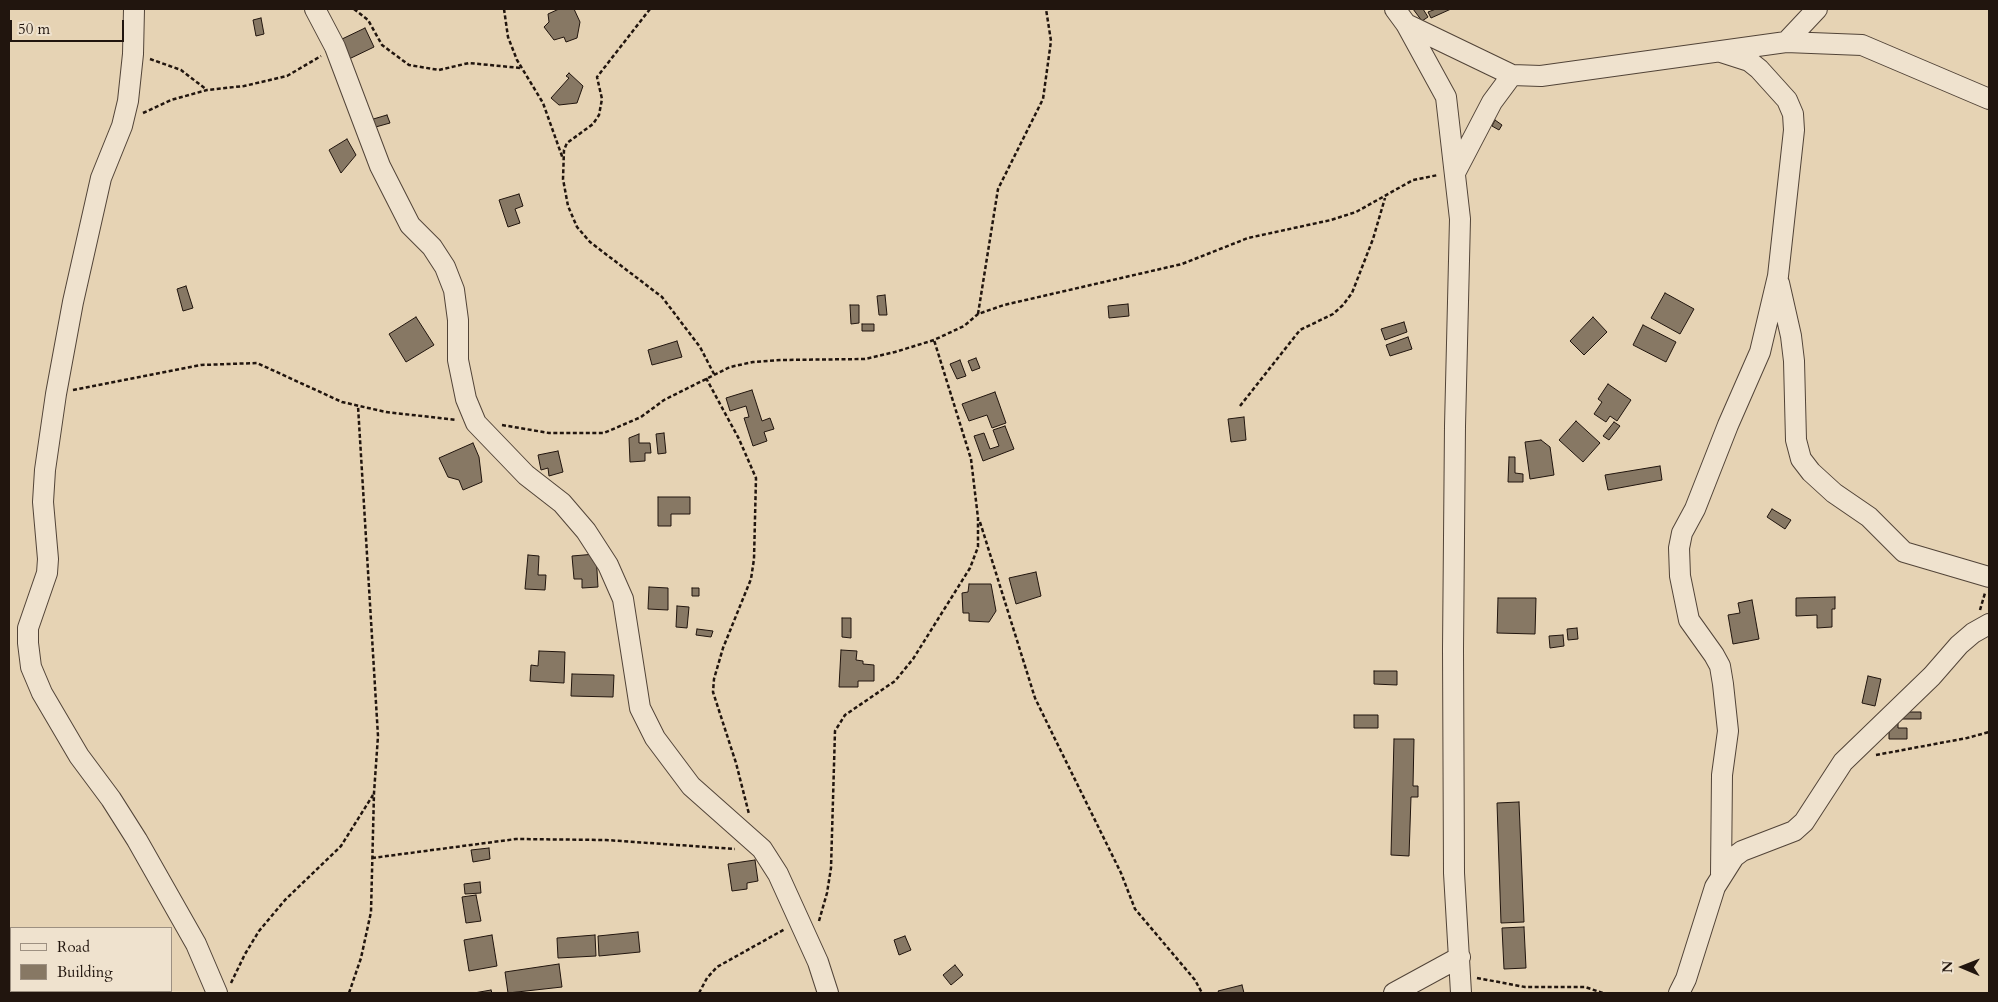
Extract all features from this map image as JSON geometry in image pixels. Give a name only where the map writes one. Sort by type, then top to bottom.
[{"type":"street","points":[[134,9],[133,54],[128,101],[122,126],[101,178],[73,302],[56,394],[43,502],[48,559],[47,573],[28,628],[31,667],[42,693],[78,756],[111,799],[137,840],[224,989]]},
{"type":"street","points":[[314,9],[335,47],[384,173],[410,225],[432,247],[445,268],[454,290],[458,320],[458,360],[466,399],[476,422],[526,475],[562,503],[586,531],[608,565],[623,599],[640,708],[655,738],[691,786],[759,847],[778,874],[809,922],[828,993]]},
{"type":"street","points":[[1786,42],[1817,9]]},
{"type":"street","points":[[1400,16],[1512,74],[1541,76],[1786,42],[1862,45],[1989,99]]},
{"type":"street","points":[[1394,993],[1461,975],[1454,873],[1453,659],[1455,426],[1460,219],[1446,97],[1400,16]]},
{"type":"street","points":[[1721,52],[1749,61],[1759,69],[1787,100],[1793,114],[1794,130],[1789,186],[1780,240],[1778,276],[1760,352],[1728,425],[1696,509],[1682,533],[1679,548],[1680,576],[1687,614],[1720,666],[1723,684],[1728,731],[1722,774],[1721,874]]},
{"type":"street","points":[[1456,171],[1492,102],[1512,74]]},
{"type":"street","points":[[1778,276],[1791,336],[1794,361],[1796,440],[1801,459],[1811,472],[1834,493],[1869,517],[1904,552],[1988,582]]},
{"type":"street","points":[[1679,993],[1686,979],[1715,887],[1721,874],[1734,857],[1742,851],[1794,831],[1804,822],[1843,762],[1932,676],[1959,645],[1981,628]]},
{"type":"path","points":[[354,9],[368,20],[382,45],[409,65],[423,69],[439,70],[469,64],[521,68]]},
{"type":"path","points":[[504,9],[508,37],[521,68],[543,102],[564,160]]},
{"type":"path","points":[[650,9],[597,77],[602,99],[598,115],[593,124],[567,143],[563,179],[568,206],[577,227],[590,242],[662,297],[700,347],[714,374]]},
{"type":"path","points":[[978,314],[998,189],[1043,99],[1051,41],[1046,9]]},
{"type":"path","points":[[141,118],[144,112],[156,106],[207,90],[244,86],[287,76],[308,66],[335,47]]},
{"type":"path","points":[[133,54],[181,70],[207,90]]},
{"type":"path","points":[[56,394],[201,365],[243,362],[257,363],[342,402],[386,412],[476,422],[549,433],[604,433],[641,417],[664,400],[714,374],[753,362],[865,358],[934,340],[964,326],[978,314],[1004,305],[1182,264],[1248,238],[1331,220],[1356,212],[1385,198],[1413,180],[1456,171]]},
{"type":"path","points":[[1240,406],[1300,330],[1333,314],[1352,293],[1373,239],[1385,198]]},
{"type":"path","points":[[699,993],[707,978],[717,967],[809,922],[827,893],[831,868],[836,731],[845,715],[895,681],[913,659],[970,568],[978,547],[978,518],[971,459],[934,340]]},
{"type":"path","points":[[372,858],[516,839],[606,840],[691,847],[759,847],[736,763],[713,692],[714,679],[723,648],[751,579],[754,559],[756,478],[739,439],[706,378]]},
{"type":"path","points":[[349,993],[361,958],[371,912],[374,793],[378,736],[358,406]]},
{"type":"path","points":[[978,518],[1035,698],[1117,864],[1135,909],[1195,980],[1202,993]]},
{"type":"path","points":[[1981,628],[1988,582]]},
{"type":"path","points":[[1872,756],[1989,732]]},
{"type":"path","points":[[224,989],[259,931],[285,900],[341,846],[374,793]]},
{"type":"path","points":[[1461,975],[1525,987],[1585,987],[1603,993]]},
{"type":"building","points":[[559,9],[574,9],[580,22],[577,38],[566,42],[564,37],[554,40],[544,27],[549,22],[548,14]]},
{"type":"building","points":[[1413,9],[1423,9],[1428,17],[1422,21]]},
{"type":"building","points":[[1436,9],[1451,9],[1431,18],[1428,12]]},
{"type":"building","points":[[261,18],[264,34],[256,36],[253,20]]},
{"type":"building","points":[[365,28],[374,47],[349,59],[340,40]]},
{"type":"building","points":[[569,73],[583,86],[577,103],[559,105],[551,98],[569,78],[566,76]]},
{"type":"building","points":[[387,115],[390,123],[372,128],[370,120]]},
{"type":"building","points":[[1495,120],[1502,125],[1499,130],[1492,126]]},
{"type":"building","points":[[347,139],[356,155],[341,173],[329,150]]},
{"type":"building","points":[[519,194],[523,206],[515,209],[520,223],[508,227],[499,200]]},
{"type":"building","points":[[186,286],[193,308],[183,311],[177,289]]},
{"type":"building","points":[[1665,293],[1694,309],[1680,334],[1651,318]]},
{"type":"building","points":[[885,295],[887,315],[879,315],[877,296]]},
{"type":"building","points":[[1128,304],[1129,316],[1109,318],[1108,306]]},
{"type":"building","points":[[850,305],[859,305],[859,323],[851,324]]},
{"type":"building","points":[[416,317],[434,345],[406,362],[389,334]]},
{"type":"building","points":[[1593,317],[1607,332],[1584,355],[1570,341]]},
{"type":"building","points":[[1404,322],[1407,332],[1385,340],[1381,329]]},
{"type":"building","points":[[862,324],[874,324],[874,331],[862,331]]},
{"type":"building","points":[[1643,325],[1676,342],[1666,362],[1633,345]]},
{"type":"building","points":[[1408,337],[1412,349],[1390,356],[1386,345]]},
{"type":"building","points":[[677,341],[682,357],[652,365],[648,350]]},
{"type":"building","points":[[976,358],[980,368],[972,371],[968,361]]},
{"type":"building","points":[[960,360],[966,376],[957,379],[950,364]]},
{"type":"building","points":[[1608,384],[1631,400],[1617,421],[1610,416],[1606,422],[1594,414],[1602,402],[1598,399]]},
{"type":"building","points":[[752,390],[762,421],[770,418],[774,429],[764,432],[767,441],[753,446],[744,418],[749,417],[746,406],[730,411],[726,398]]},
{"type":"building","points":[[995,392],[1006,423],[992,428],[987,415],[969,421],[962,404]]},
{"type":"building","points":[[1244,417],[1246,440],[1231,442],[1228,419]]},
{"type":"building","points":[[1576,421],[1600,443],[1583,462],[1559,440]]},
{"type":"building","points":[[1614,422],[1620,426],[1609,440],[1603,436]]},
{"type":"building","points":[[1005,426],[1014,449],[983,461],[974,436],[984,433],[990,449],[999,446],[993,430]]},
{"type":"building","points":[[664,433],[666,453],[658,454],[656,434]]},
{"type":"building","points":[[639,434],[639,443],[650,443],[651,453],[645,453],[645,461],[630,462],[629,438]]},
{"type":"building","points":[[1541,440],[1550,447],[1554,475],[1530,479],[1525,442]]},
{"type":"building","points":[[473,443],[479,457],[482,482],[463,490],[459,480],[448,477],[439,458]]},
{"type":"building","points":[[558,451],[563,472],[549,476],[548,468],[541,470],[538,455]]},
{"type":"building","points":[[1509,457],[1515,457],[1515,473],[1523,474],[1523,482],[1508,482]]},
{"type":"building","points":[[1660,466],[1662,480],[1608,490],[1605,475]]},
{"type":"building","points":[[658,497],[690,497],[690,514],[671,514],[671,526],[658,526]]},
{"type":"building","points":[[1772,509],[1791,520],[1785,529],[1767,517]]},
{"type":"building","points":[[596,554],[598,587],[582,588],[582,579],[574,579],[572,556]]},
{"type":"building","points":[[528,555],[539,556],[538,575],[546,575],[545,590],[525,589]]},
{"type":"building","points":[[1036,572],[1041,596],[1016,604],[1009,578]]},
{"type":"building","points":[[969,584],[991,584],[996,611],[989,622],[969,621],[969,613],[963,613],[962,593],[968,592]]},
{"type":"building","points":[[649,587],[668,588],[668,610],[648,609]]},
{"type":"building","points":[[692,588],[699,588],[699,596],[692,596]]},
{"type":"building","points":[[1835,597],[1835,609],[1832,609],[1832,627],[1817,628],[1817,615],[1796,616],[1796,598]]},
{"type":"building","points":[[1498,598],[1536,598],[1535,634],[1497,633]]},
{"type":"building","points":[[1752,600],[1759,639],[1733,644],[1728,615],[1740,613],[1738,603]]},
{"type":"building","points":[[677,606],[689,607],[687,628],[676,627]]},
{"type":"building","points":[[842,618],[851,618],[851,638],[842,637]]},
{"type":"building","points":[[1577,628],[1578,639],[1568,640],[1567,629]]},
{"type":"building","points":[[697,629],[713,631],[711,637],[696,635]]},
{"type":"building","points":[[1563,635],[1564,646],[1550,648],[1549,636]]},
{"type":"building","points":[[841,650],[857,651],[856,660],[863,661],[863,664],[874,665],[874,681],[858,681],[858,687],[839,687]]},
{"type":"building","points":[[539,651],[565,652],[564,683],[530,681],[531,665],[538,666]]},
{"type":"building","points":[[1374,671],[1397,671],[1397,685],[1374,684]]},
{"type":"building","points":[[572,674],[614,675],[613,697],[571,696]]},
{"type":"building","points":[[1868,676],[1881,679],[1875,706],[1862,703]]},
{"type":"building","points":[[1901,712],[1921,712],[1921,719],[1901,719]]},
{"type":"building","points":[[1354,715],[1378,715],[1378,728],[1354,728]]},
{"type":"building","points":[[1889,720],[1898,720],[1898,728],[1907,728],[1907,739],[1889,739]]},
{"type":"building","points":[[1394,739],[1414,739],[1413,786],[1418,786],[1418,797],[1411,797],[1409,856],[1391,855]]},
{"type":"building","points":[[1519,802],[1524,922],[1501,923],[1497,803]]},
{"type":"building","points":[[489,848],[490,859],[473,862],[471,850]]},
{"type":"building","points":[[755,860],[758,881],[747,883],[747,889],[732,891],[728,864]]},
{"type":"building","points":[[480,882],[481,893],[465,894],[464,884]]},
{"type":"building","points":[[476,895],[481,921],[466,923],[462,897]]},
{"type":"building","points":[[1524,927],[1526,968],[1504,969],[1502,928]]},
{"type":"building","points":[[638,932],[640,952],[599,956],[598,936]]},
{"type":"building","points":[[492,935],[497,966],[469,971],[464,940]]},
{"type":"building","points":[[595,935],[596,956],[558,958],[557,938]]},
{"type":"building","points":[[905,936],[911,950],[899,955],[894,940]]},
{"type":"building","points":[[559,964],[562,987],[508,993],[505,972]]},
{"type":"building","points":[[955,965],[963,975],[951,985],[943,975]]},
{"type":"building","points":[[1242,985],[1244,993],[1219,993],[1218,991]]},
{"type":"building","points":[[491,990],[492,993],[474,993]]}]
